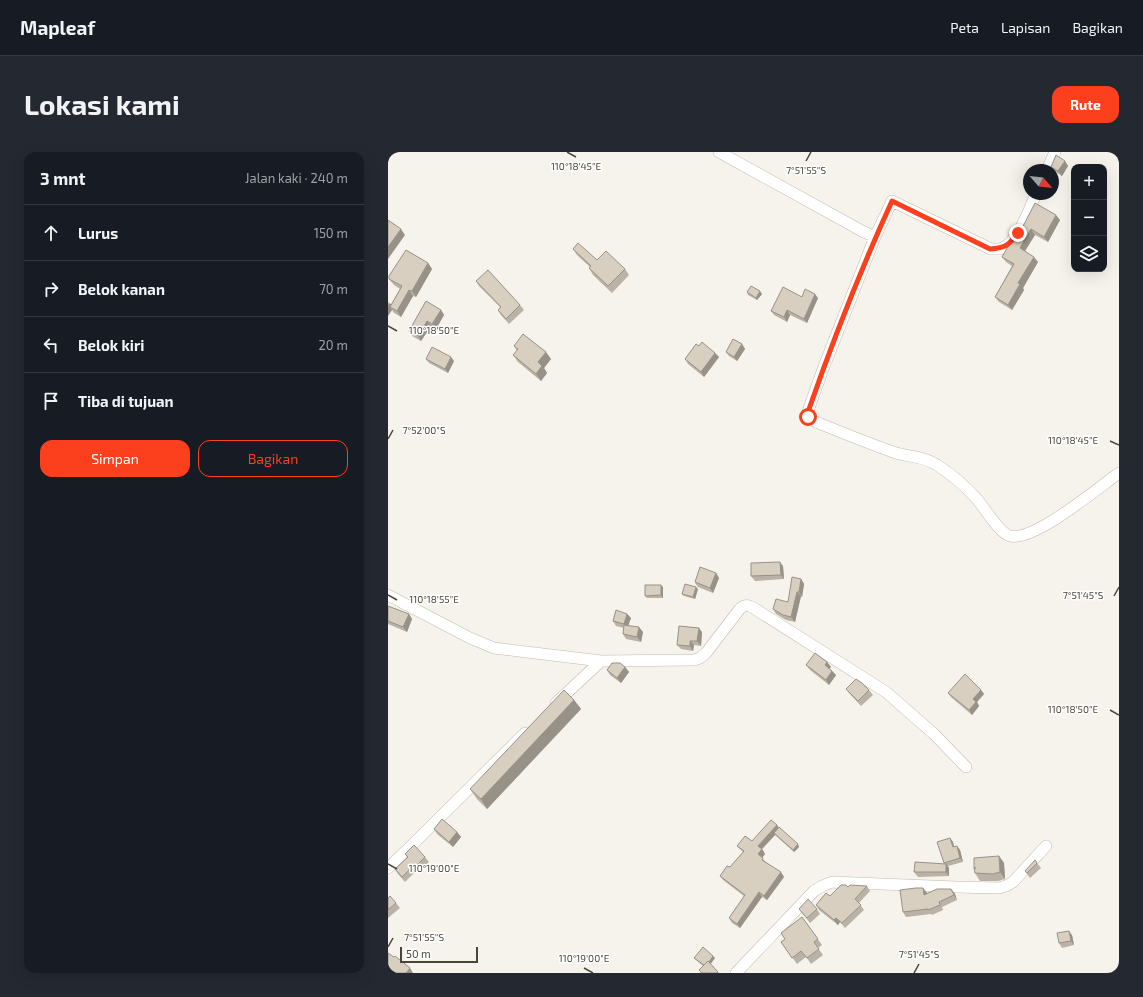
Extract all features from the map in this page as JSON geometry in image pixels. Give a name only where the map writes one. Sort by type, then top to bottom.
[{"type":"street","points":[[719,152],[875,238]]},
{"type":"street","points":[[1050,164],[1055,152]]},
{"type":"street","points":[[1033,200],[1018,233],[1010,243],[1001,249],[990,249],[892,201],[875,238],[823,369],[808,412],[808,417],[811,420],[895,452],[917,457],[936,464],[957,480],[976,498],[1001,530],[1010,536],[1020,536],[1039,529],[1059,517],[1119,473]]},
{"type":"street","points":[[388,595],[470,638],[494,648],[601,661],[694,660],[700,658],[706,653],[739,610],[743,606],[747,605],[886,692],[934,734],[966,767]]},
{"type":"street","points":[[547,711],[601,661]]},
{"type":"street","points":[[388,868],[530,727]]},
{"type":"street","points":[[736,973],[814,891],[822,886],[832,882],[999,888],[1013,882],[1046,846]]},
{"type":"building","points":[[1056,155],[1065,161],[1059,170],[1059,164],[1052,164]]},
{"type":"building","points":[[1035,203],[1056,215],[1044,237],[1031,229],[1020,248],[1034,257],[1018,283],[1020,284],[1008,305],[995,297],[1014,264],[1002,257],[1010,243],[1020,232]]},
{"type":"building","points":[[388,220],[401,229],[388,247]]},
{"type":"building","points":[[578,243],[597,260],[606,251],[625,269],[608,286],[589,268],[591,266],[573,249]]},
{"type":"building","points":[[406,250],[428,263],[412,291],[409,290],[397,311],[390,307],[402,286],[389,279],[389,276]]},
{"type":"building","points":[[488,270],[520,305],[506,319],[498,310],[501,307],[476,281]]},
{"type":"building","points":[[751,286],[760,291],[756,298],[747,292]]},
{"type":"building","points":[[783,287],[802,297],[805,289],[815,294],[804,319],[787,310],[784,317],[771,311]]},
{"type":"building","points":[[426,301],[441,310],[432,324],[427,321],[418,336],[409,331]]},
{"type":"building","points":[[523,334],[546,352],[538,362],[542,366],[536,374],[513,355],[518,349],[514,346]]},
{"type":"building","points":[[733,339],[742,344],[734,357],[726,352]]},
{"type":"building","points":[[702,342],[715,353],[701,372],[685,359],[696,344],[699,346]]},
{"type":"building","points":[[432,347],[451,357],[445,369],[426,359]]},
{"type":"building","points":[[780,562],[781,575],[751,576],[751,563]]},
{"type":"building","points":[[700,567],[716,573],[710,588],[695,582]]},
{"type":"building","points":[[792,577],[801,579],[799,592],[797,592],[791,617],[783,615],[773,609],[776,599],[788,602]]},
{"type":"building","points":[[685,584],[696,587],[693,597],[682,594]]},
{"type":"building","points":[[645,585],[661,585],[661,595],[645,596]]},
{"type":"building","points":[[388,606],[409,614],[403,627],[388,621]]},
{"type":"building","points":[[616,610],[627,614],[624,624],[613,621]]},
{"type":"building","points":[[624,625],[639,627],[637,637],[623,634]]},
{"type":"building","points":[[679,626],[699,628],[697,641],[690,641],[690,646],[677,645]]},
{"type":"building","points":[[815,653],[827,662],[825,665],[832,671],[826,680],[806,665]]},
{"type":"building","points":[[612,663],[620,663],[625,667],[617,678],[607,670]]},
{"type":"building","points":[[965,674],[981,690],[973,699],[976,702],[969,710],[948,693]]},
{"type":"building","points":[[856,679],[869,690],[858,701],[846,689]]},
{"type":"building","points":[[564,690],[574,700],[481,799],[470,789]]},
{"type":"building","points":[[442,819],[457,832],[449,842],[434,829]]},
{"type":"building","points":[[771,820],[777,825],[758,846],[762,849],[758,854],[763,858],[762,860],[781,872],[764,896],[759,892],[737,924],[729,918],[745,895],[720,876],[727,866],[730,867],[744,851],[737,846],[745,836],[752,841]]},
{"type":"building","points":[[779,827],[798,844],[793,850],[774,833]]},
{"type":"building","points":[[950,838],[953,847],[957,846],[960,858],[944,863],[937,842]]},
{"type":"building","points":[[414,845],[425,857],[416,866],[415,864],[402,877],[395,869],[408,857],[405,854]]},
{"type":"building","points":[[999,856],[1000,872],[993,874],[975,873],[974,858]]},
{"type":"building","points":[[1035,860],[1037,863],[1027,873],[1025,871]]},
{"type":"building","points":[[915,862],[946,864],[946,872],[914,872]]},
{"type":"building","points":[[841,885],[846,885],[848,887],[850,885],[867,886],[855,899],[861,905],[842,923],[836,918],[834,920],[816,905],[826,893],[830,896]]},
{"type":"building","points":[[923,888],[924,895],[937,889],[951,889],[954,895],[939,902],[940,905],[928,910],[903,912],[900,890]]},
{"type":"building","points":[[390,896],[396,903],[388,910],[388,898]]},
{"type":"building","points":[[808,899],[817,909],[807,918],[799,909]]},
{"type":"building","points":[[802,917],[818,939],[814,942],[819,949],[807,958],[801,951],[792,958],[781,942],[785,939],[781,933]]},
{"type":"building","points":[[1069,931],[1071,941],[1059,943],[1057,933]]},
{"type":"building","points":[[703,947],[713,956],[709,962],[708,961],[704,965],[694,958]]},
{"type":"building","points":[[388,953],[394,957],[395,956],[410,968],[406,973],[388,973]]},
{"type":"building","points":[[708,961],[718,972],[717,973],[702,973],[699,970]]},
{"type":"route","points":[[808,417],[808,412],[823,369],[875,238],[892,201],[990,249],[1001,249],[1010,243],[1018,233]]}]
